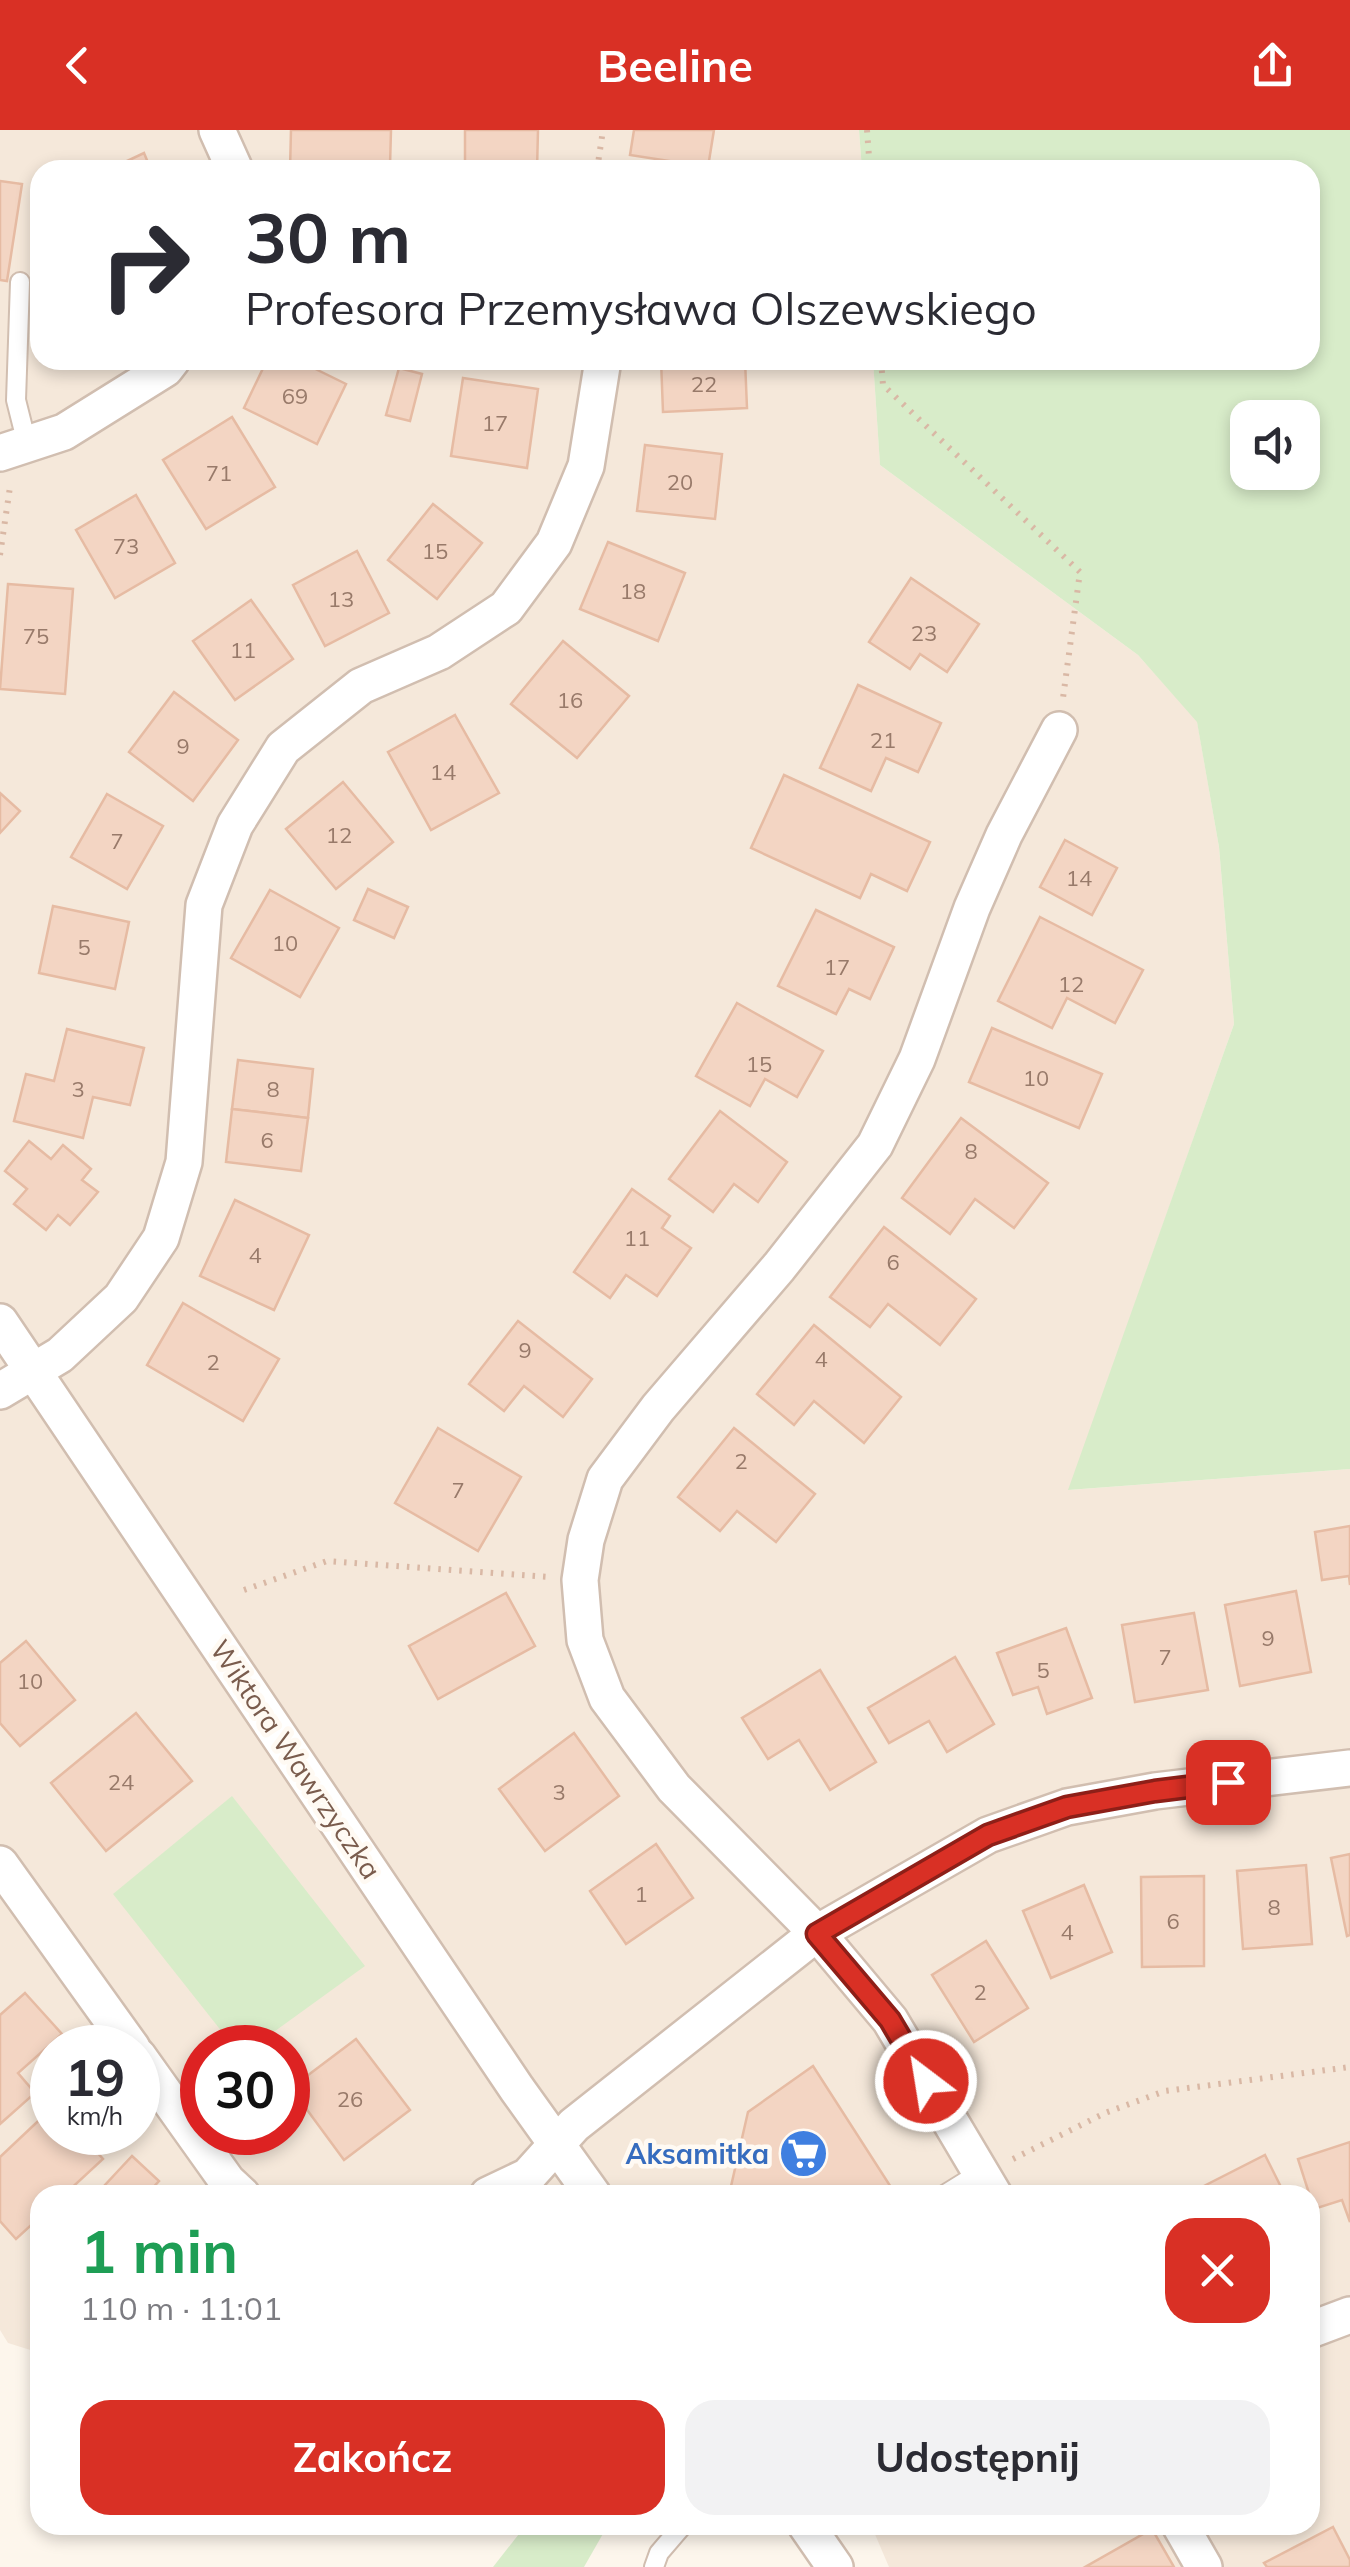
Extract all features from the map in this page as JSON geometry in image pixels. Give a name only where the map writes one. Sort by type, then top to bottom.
[{"type":"street","points":[[217,130],[230,160]]},
{"type":"street","points":[[14,449],[64,432],[165,370]]},
{"type":"street","points":[[0,1391],[60,1355],[121,1298],[160,1238],[184,1162],[204,905],[234,825],[283,748],[361,686],[438,652],[506,608],[554,543],[586,466],[601,370]]},
{"type":"street","points":[[988,2184],[890,2020],[817,1934],[674,1788],[607,1698],[585,1640],[580,1580],[586,1540],[605,1479],[658,1408],[779,1267],[875,1144],[918,1060],[972,908],[1004,835],[1059,730]]},
{"type":"street","name":"Wiktora Wawrzyczka","points":[[0,1322],[586,2185]]},
{"type":"street","points":[[509,2185],[528,2176],[574,2125],[817,1934],[988,1835],[1067,1807],[1155,1791],[1350,1768]]},
{"type":"street","points":[[0,1864],[116,2025]]},
{"type":"street","points":[[160,2087],[231,2185]]},
{"type":"street","points":[[1320,2326],[1350,2314]]},
{"type":"street","points":[[813,2535],[835,2567]]},
{"type":"street","points":[[1186,2535],[1204,2567]]},
{"type":"lane","points":[[14,449],[20,282]]},
{"type":"lane","points":[[654,2567],[659,2552],[674,2535]]},
{"type":"path","points":[[600,160],[604,130]]},
{"type":"path","points":[[867,130],[869,160]]},
{"type":"path","points":[[882,370],[883,385],[1080,572],[1059,730]]},
{"type":"path","points":[[0,555],[14,449]]},
{"type":"path","points":[[244,1590],[327,1561],[580,1580]]},
{"type":"path","points":[[988,2184],[1105,2114],[1165,2090],[1350,2066]]},
{"type":"shaded area","points":[[0,130],[859,130],[861,160],[30,160],[30,370],[874,370],[880,465],[1138,655],[1197,721],[1219,847],[1234,1024],[1069,1490],[1350,1469],[1350,2567],[889,2567],[875,2535],[1320,2535],[1320,2185],[30,2185],[30,2350],[8,2343],[0,2330]]},
{"type":"green space","points":[[859,130],[1350,130],[1350,1469],[1068,1490],[1234,1024],[1219,847],[1197,722],[1138,655],[880,465],[874,370],[1320,370],[1320,160],[861,160]]},
{"type":"green space","points":[[232,1796],[365,1966],[283,2025],[217,2025],[113,1894]]},
{"type":"green space","points":[[518,2535],[602,2535],[584,2567],[493,2567]]},
{"type":"building","points":[[291,130],[391,130],[390,160],[290,160]]},
{"type":"building","points":[[465,130],[538,130],[537,160],[465,160]]},
{"type":"building","points":[[634,130],[714,130],[709,160],[630,155]]},
{"type":"building","points":[[0,181],[22,184],[7,281],[0,280]]},
{"type":"building","points":[[262,370],[317,370],[346,384],[317,444],[244,408]]},
{"type":"building","points":[[398,370],[422,374],[410,421],[386,415]]},
{"type":"building","points":[[661,370],[745,370],[747,408],[663,412]]},
{"type":"building","points":[[463,378],[538,389],[527,468],[451,456]]},
{"type":"building","points":[[232,417],[275,487],[206,529],[163,460]]},
{"type":"building","points":[[645,445],[722,454],[715,519],[637,511]]},
{"type":"building","points":[[136,495],[175,563],[115,598],[76,530]]},
{"type":"building","points":[[433,504],[482,543],[437,599],[388,560]]},
{"type":"building","points":[[608,542],[685,573],[658,641],[580,609]]},
{"type":"building","points":[[357,551],[389,613],[325,646],[293,585]]},
{"type":"building","points":[[911,578],[979,624],[947,672],[920,654],[910,669],[869,642]]},
{"type":"building","points":[[8,584],[73,589],[65,694],[0,689]]},
{"type":"building","points":[[251,600],[293,659],[235,700],[193,641]]},
{"type":"building","points":[[563,641],[629,696],[577,758],[511,704]]},
{"type":"building","points":[[858,685],[941,723],[918,772],[886,758],[871,791],[820,768]]},
{"type":"building","points":[[174,692],[238,740],[193,801],[129,752]]},
{"type":"building","points":[[455,715],[499,793],[431,830],[388,752]]},
{"type":"building","points":[[784,775],[930,842],[907,891],[871,874],[860,898],[751,848]]},
{"type":"building","points":[[343,782],[393,842],[336,889],[286,829]]},
{"type":"building","points":[[0,793],[20,811],[0,833]]},
{"type":"building","points":[[107,794],[163,826],[127,889],[71,857]]},
{"type":"building","points":[[1065,840],[1117,868],[1092,915],[1040,887]]},
{"type":"building","points":[[368,889],[408,907],[394,938],[354,920]]},
{"type":"building","points":[[270,890],[339,928],[300,997],[231,958]]},
{"type":"building","points":[[53,906],[129,922],[115,989],[39,973]]},
{"type":"building","points":[[816,910],[894,947],[870,999],[849,989],[836,1014],[778,986]]},
{"type":"building","points":[[1040,917],[1143,970],[1115,1023],[1067,998],[1052,1028],[998,1001]]},
{"type":"building","points":[[737,1003],[823,1051],[797,1097],[765,1079],[750,1106],[696,1076]]},
{"type":"building","points":[[992,1028],[1102,1074],[1079,1128],[969,1082]]},
{"type":"building","points":[[67,1029],[144,1048],[130,1105],[93,1097],[83,1138],[14,1121],[26,1074],[54,1081]]},
{"type":"building","points":[[238,1060],[313,1069],[308,1118],[232,1109]]},
{"type":"building","points":[[232,1109],[308,1118],[301,1171],[226,1162]]},
{"type":"building","points":[[720,1111],[787,1162],[758,1202],[734,1184],[713,1212],[669,1179]]},
{"type":"building","points":[[961,1118],[1048,1183],[1014,1228],[975,1199],[950,1234],[902,1198]]},
{"type":"building","points":[[29,1141],[51,1159],[63,1145],[91,1169],[82,1180],[98,1192],[70,1225],[58,1215],[46,1230],[14,1204],[27,1189],[5,1171]]},
{"type":"building","points":[[632,1189],[670,1216],[662,1228],[691,1248],[657,1296],[626,1275],[610,1298],[574,1272]]},
{"type":"building","points":[[235,1200],[309,1235],[274,1310],[200,1276]]},
{"type":"building","points":[[884,1227],[976,1299],[940,1345],[888,1304],[870,1327],[830,1297]]},
{"type":"building","points":[[183,1303],[279,1359],[243,1421],[147,1365]]},
{"type":"building","points":[[518,1321],[592,1379],[563,1417],[524,1386],[504,1411],[469,1384]]},
{"type":"building","points":[[814,1325],[901,1397],[864,1443],[814,1401],[794,1425],[757,1394]]},
{"type":"building","points":[[438,1428],[521,1477],[478,1551],[395,1503]]},
{"type":"building","points":[[734,1428],[815,1494],[776,1542],[737,1511],[720,1531],[678,1497]]},
{"type":"building","points":[[1350,1526],[1350,1585],[1349,1576],[1322,1580],[1315,1532]]},
{"type":"building","points":[[1296,1591],[1311,1672],[1240,1686],[1225,1605]]},
{"type":"building","points":[[506,1593],[535,1646],[438,1699],[409,1646]]},
{"type":"building","points":[[1194,1613],[1208,1690],[1135,1702],[1122,1625]]},
{"type":"building","points":[[1066,1628],[1092,1698],[1047,1714],[1038,1687],[1013,1695],[997,1653]]},
{"type":"building","points":[[26,1641],[75,1700],[20,1746],[0,1723],[0,1663]]},
{"type":"building","points":[[955,1657],[994,1724],[947,1752],[929,1721],[889,1743],[868,1708]]},
{"type":"building","points":[[820,1670],[876,1762],[830,1790],[799,1740],[768,1759],[742,1718]]},
{"type":"building","points":[[136,1713],[192,1781],[106,1851],[51,1783]]},
{"type":"building","points":[[574,1733],[619,1796],[545,1851],[499,1789]]},
{"type":"building","points":[[656,1844],[693,1898],[626,1944],[590,1891]]},
{"type":"building","points":[[1350,1854],[1350,1935],[1347,1936],[1331,1858]]},
{"type":"building","points":[[1306,1865],[1312,1944],[1243,1949],[1237,1871]]},
{"type":"building","points":[[1204,1876],[1204,1966],[1142,1967],[1141,1877]]},
{"type":"building","points":[[1084,1885],[1112,1952],[1051,1978],[1023,1911]]},
{"type":"building","points":[[986,1941],[1028,2008],[974,2042],[932,1975]]},
{"type":"building","points":[[25,1993],[54,2025],[30,2025],[30,2062],[18,2073],[30,2087],[30,2097],[0,2124],[0,2015]]},
{"type":"building","points":[[356,2039],[410,2110],[344,2160],[310,2114],[310,2074]]},
{"type":"building","name":"Aksamitka","points":[[813,2066],[890,2185],[731,2185],[748,2112]]},
{"type":"building","points":[[30,2129],[30,2155],[99,2155],[103,2159],[75,2185],[30,2185],[30,2226],[16,2239],[0,2221],[0,2157]]},
{"type":"building","points":[[1350,2142],[1350,2222],[1342,2200],[1320,2207],[1320,2185],[1306,2185],[1298,2159]]},
{"type":"building","points":[[1265,2155],[1280,2185],[1206,2185]]},
{"type":"building","points":[[132,2156],[159,2181],[155,2185],[105,2185]]},
{"type":"building","points":[[1333,2527],[1350,2567],[1267,2567],[1264,2563],[1320,2535]]},
{"type":"building","points":[[1141,2535],[1155,2535],[1174,2567],[1085,2567]]},
{"type":"place","name":"Aksamitka","points":[[804,2153]]},
{"type":"route","points":[[926,2081],[890,2020],[817,1934],[988,1835],[1067,1807],[1228,1782]]}]
